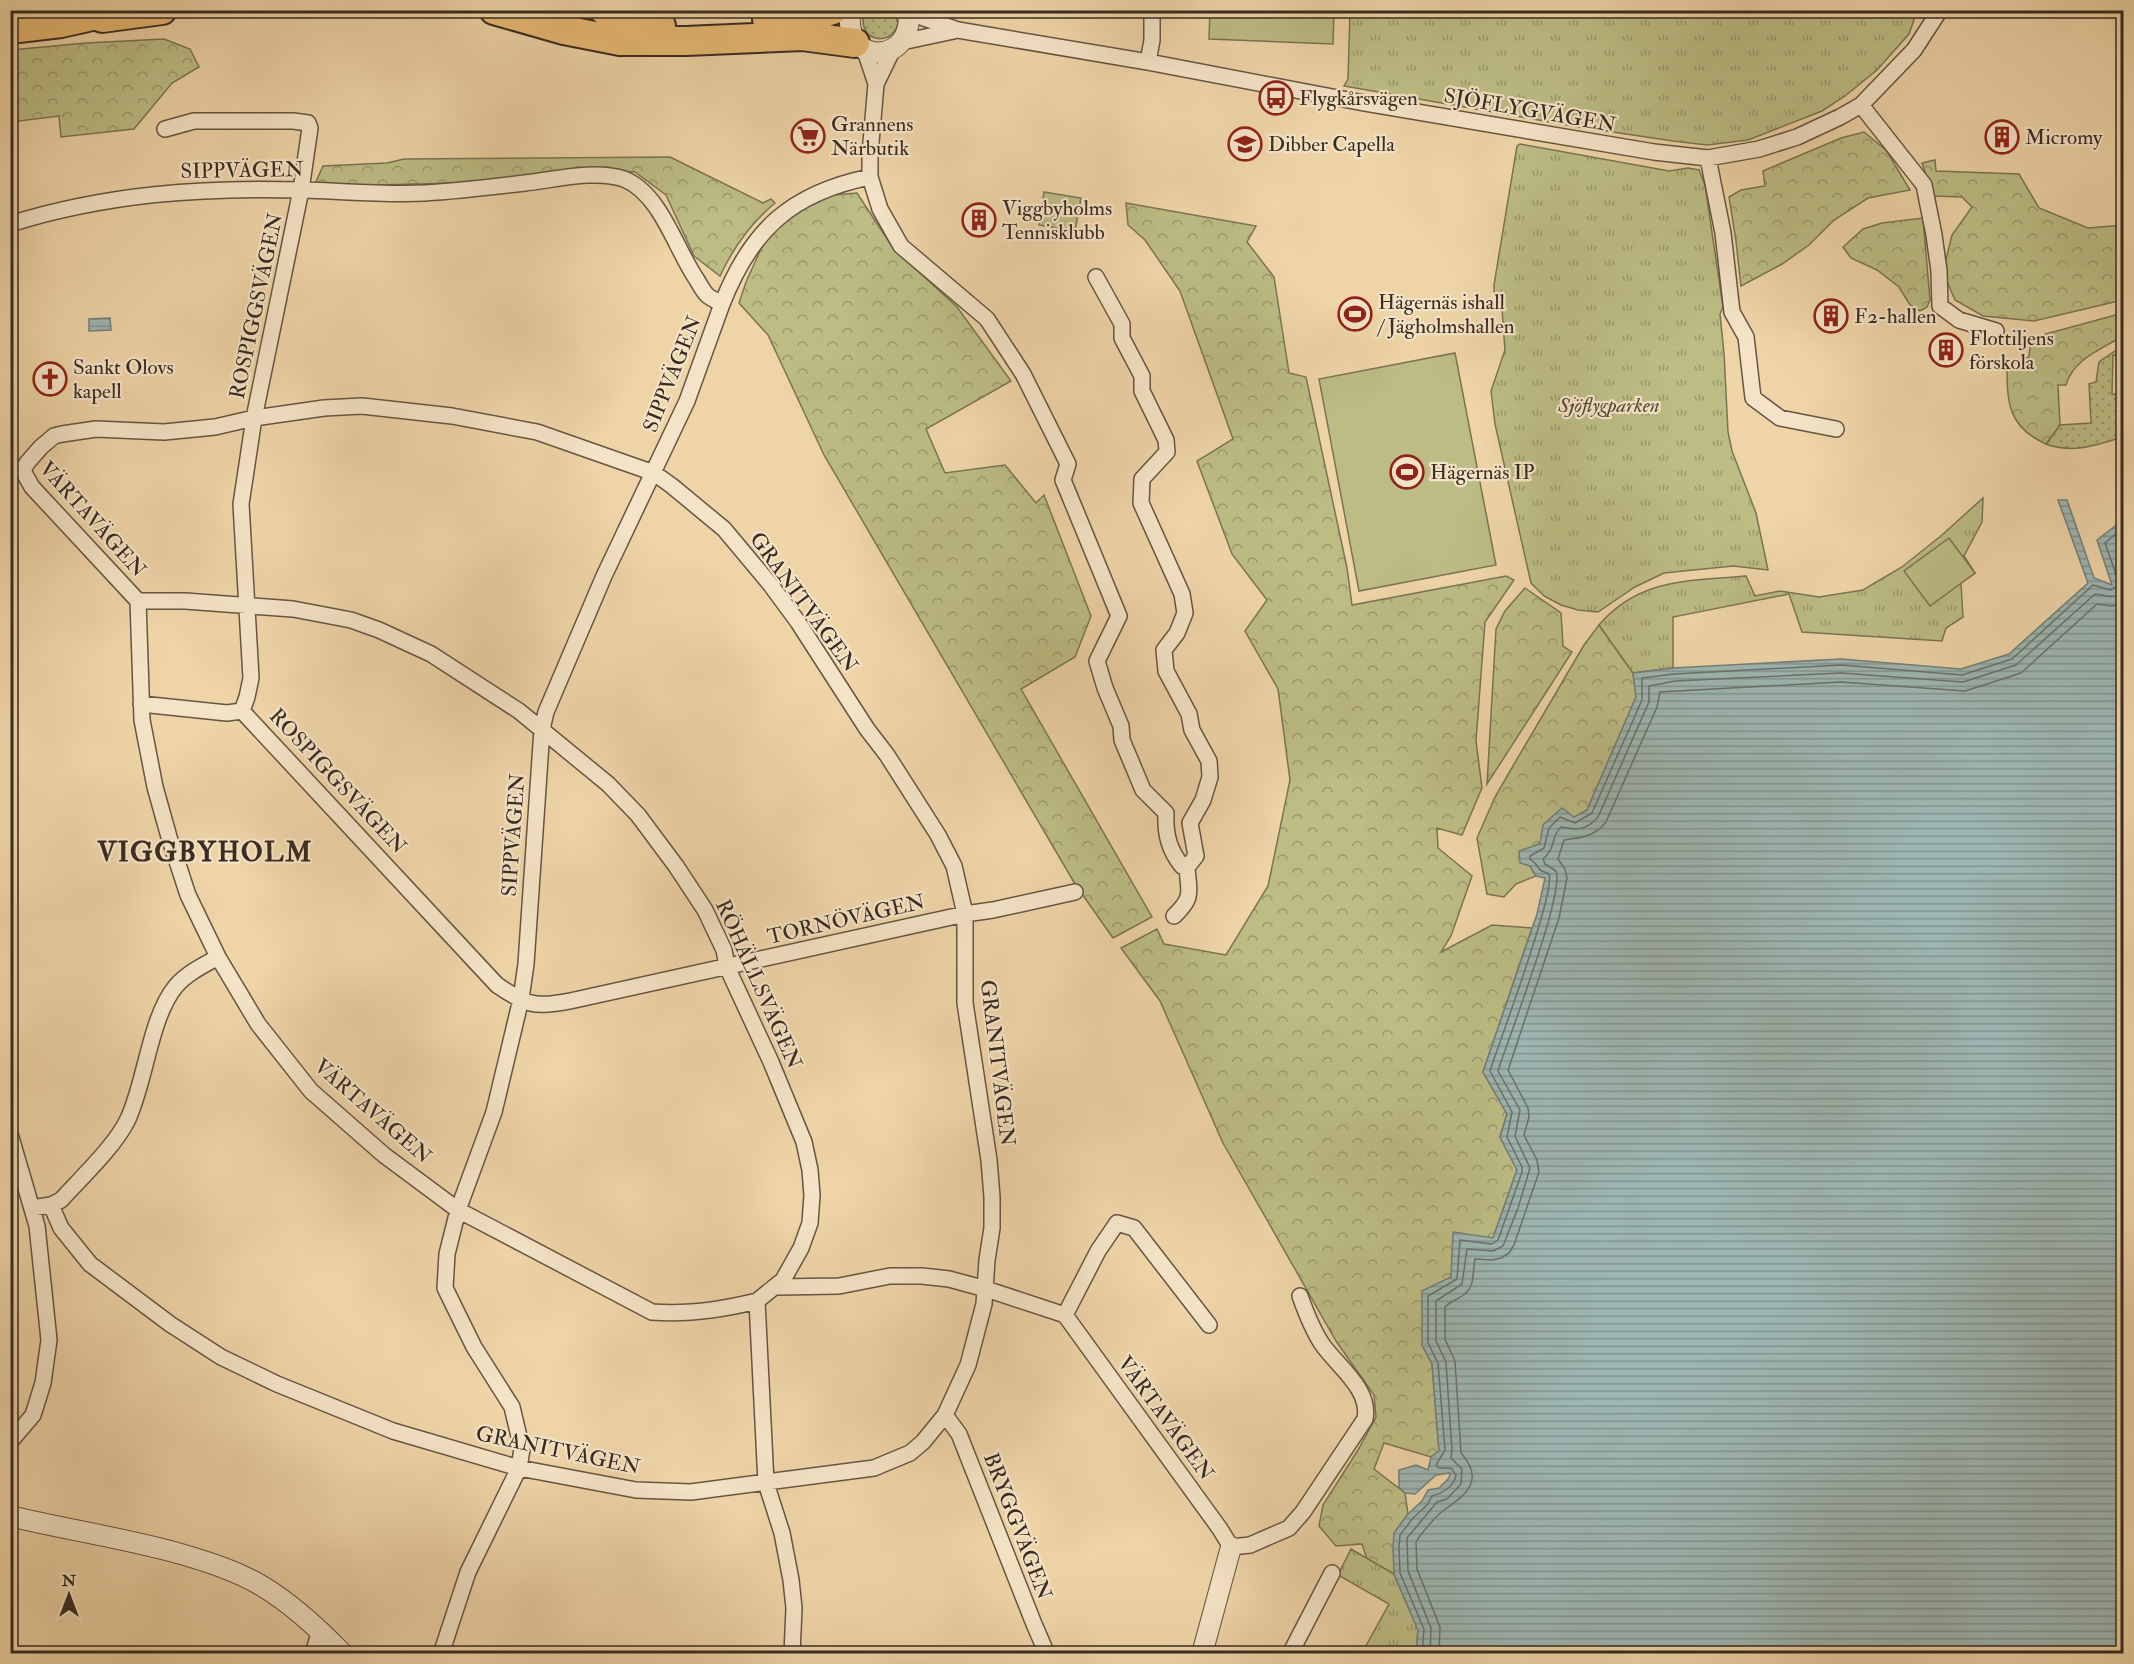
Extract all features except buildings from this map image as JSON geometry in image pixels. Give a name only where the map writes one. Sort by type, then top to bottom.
[{"type":"highway","points":[[61,23],[119,10]]},
{"type":"highway","points":[[10,29],[162,10]]},
{"type":"highway","points":[[494,10],[564,30],[620,41],[686,41],[802,36],[860,47]]},
{"type":"highway","points":[[604,10],[620,20],[640,25],[673,27],[814,16],[833,10]]},
{"type":"street","points":[[851,10],[850,30],[876,84]]},
{"type":"street","points":[[909,10],[910,22],[907,36],[898,46],[876,84],[870,177],[880,209],[901,246],[987,319],[1023,374],[1068,464],[1063,480],[1119,616],[1097,661],[1105,688],[1121,726],[1122,740],[1143,790],[1166,813],[1165,831],[1169,845],[1182,866],[1187,866]]},
{"type":"street","name":"SJÖFLYGVÄGEN","points":[[909,10],[918,16],[958,30],[1148,62],[1364,103],[1654,152],[1708,158],[1759,149],[1797,137],[1861,105],[1914,50],[1940,10]]},
{"type":"street","points":[[1148,62],[1152,40],[1152,10]]},
{"type":"street","name":"SJÖFLYGVÄGEN","points":[[898,46],[958,30]]},
{"type":"street","points":[[860,47],[878,53],[898,46]]},
{"type":"street","points":[[1861,105],[1924,185],[1939,271],[1940,306],[1959,320],[1996,331]]},
{"type":"street","name":"ROSPIGGSVÄGEN","points":[[165,129],[194,121],[293,121],[308,123],[310,133],[301,190],[254,418],[241,504],[250,678],[242,711],[497,986],[521,999]]},
{"type":"street","points":[[1708,158],[1723,233],[1732,312],[1746,337],[1753,399],[1780,418],[1836,429]]},
{"type":"street","name":"SIPPVÄGEN","points":[[10,224],[83,205],[159,193],[196,190],[301,190],[405,194],[465,190],[589,175],[612,176],[635,185],[646,193],[660,212],[688,268],[707,295],[722,304],[687,401],[592,603],[546,712],[542,729],[521,999],[494,1112],[459,1210],[447,1254],[445,1288],[474,1347],[512,1407],[522,1449],[519,1468]]},
{"type":"street","points":[[722,304],[742,262],[771,223],[790,208],[819,191],[870,177]]},
{"type":"street","points":[[1096,277],[1122,324],[1122,339],[1142,376],[1142,391],[1166,440],[1167,452],[1142,480],[1141,503],[1182,594],[1185,613],[1177,633],[1164,650],[1166,671],[1189,714],[1192,730],[1209,761],[1210,777],[1203,800],[1190,823],[1196,856],[1187,866],[1190,888],[1186,905],[1174,916]]},
{"type":"street","name":"GRANITVÄGEN","points":[[17,470],[54,436],[62,434],[96,429],[141,433],[164,432],[214,427],[254,418],[324,408],[362,406],[452,416],[537,432],[654,473],[724,529],[770,584],[798,622],[867,729],[887,755],[938,835],[954,866],[964,914],[965,1003],[993,1197],[993,1228],[987,1260],[986,1289],[968,1365],[945,1415],[923,1442],[910,1453],[874,1468],[691,1492],[636,1490],[519,1468],[393,1431],[277,1384],[221,1357],[170,1324],[90,1264],[61,1228],[51,1205]]},
{"type":"street","name":"VÄRTAVÄGEN","points":[[17,470],[138,601],[142,720],[155,787],[188,895],[218,957],[258,1024],[311,1091],[384,1155],[459,1210],[652,1312],[680,1314],[710,1311],[757,1301]]},
{"type":"street","name":"RÖHÄLLSVÄGEN","points":[[138,601],[185,601],[303,610],[379,630],[431,654],[504,700],[608,784],[638,815],[705,910],[804,1142],[812,1195],[810,1223],[801,1248],[777,1287],[757,1301]]},
{"type":"street","points":[[141,704],[227,713],[242,711]]},
{"type":"street","name":"TORNÖVÄGEN","points":[[521,999],[532,1005],[545,1006],[964,914],[1075,892]]},
{"type":"street","points":[[32,1208],[51,1205],[60,1200],[112,1142],[127,1120],[164,1006],[176,986],[188,975],[218,957]]},
{"type":"street","points":[[10,1134],[37,1226],[49,1340],[44,1383],[33,1415],[10,1442]]},
{"type":"street","points":[[777,1287],[839,1286],[906,1275],[950,1279],[1065,1314],[1098,1251],[1117,1223],[1134,1228],[1209,1325]]},
{"type":"street","points":[[1202,1653],[1231,1547],[1250,1545],[1289,1528],[1303,1512],[1365,1419],[1368,1408],[1360,1392],[1322,1344],[1308,1320],[1300,1296]]},
{"type":"street","points":[[757,1301],[766,1483],[780,1524],[791,1580],[794,1608],[792,1653]]},
{"type":"street","name":"VÄRTAVÄGEN","points":[[1065,1314],[1231,1547]]},
{"type":"street","name":"BRYGGVÄGEN","points":[[945,1415],[959,1434],[1047,1653]]},
{"type":"street","points":[[441,1653],[468,1572],[519,1468]]},
{"type":"street","points":[[10,1516],[139,1542],[205,1561],[261,1586],[300,1613],[343,1653]]},
{"type":"street","points":[[1290,1653],[1332,1573]]},
{"type":"street","points":[[313,1653],[320,1630]]},
{"type":"green space","points":[[640,11],[796,11],[668,13]]},
{"type":"green space","points":[[867,11],[894,11],[898,23],[894,32],[883,38],[869,35],[863,23]]},
{"type":"green space","points":[[1210,11],[1334,11],[1333,44],[1209,39]]},
{"type":"green space","points":[[1350,11],[1911,11],[1916,14],[1909,34],[1877,70],[1845,96],[1822,111],[1748,140],[1707,145],[1673,141],[1344,86],[1348,79]]},
{"type":"green space","points":[[164,39],[190,49],[199,67],[172,83],[134,129],[61,137],[59,116],[11,122],[11,50]]},
{"type":"green space","points":[[1864,132],[1886,150],[1910,190],[1868,198],[1834,220],[1809,245],[1782,264],[1741,286],[1729,197],[1741,190],[1765,186],[1763,171],[1841,138]]},
{"type":"green space","name":"Sjöflygparken","points":[[1520,144],[1669,171],[1688,168],[1699,170],[1705,185],[1723,307],[1720,314],[1728,432],[1732,451],[1756,513],[1768,570],[1733,566],[1664,573],[1635,587],[1598,612],[1561,605],[1544,596],[1531,583],[1495,424],[1491,391],[1505,350],[1502,309],[1494,294],[1494,285],[1517,146]]},
{"type":"green space","points":[[670,157],[763,203],[771,199],[775,203],[743,237],[720,276],[694,256],[666,195],[635,172],[590,170],[456,183],[315,184],[323,166],[387,163],[404,159]]},
{"type":"green space","points":[[1935,160],[1936,171],[2019,174],[2039,208],[2088,228],[2123,225],[2123,300],[2034,321],[1983,316],[1955,300],[1943,272],[1952,235],[1972,207],[1962,197],[1933,196],[1922,163]]},
{"type":"green space","points":[[1044,192],[1081,198],[1075,231],[1039,225]]},
{"type":"green space","points":[[857,193],[893,248],[957,307],[1011,381],[926,429],[945,473],[1005,465],[1036,503],[1044,495],[1091,616],[1075,657],[1021,689],[1152,917],[1113,938],[1075,884],[824,455],[768,335],[739,303],[770,229],[820,196]]},
{"type":"green space","points":[[1126,203],[1256,226],[1247,242],[1274,277],[1289,373],[1306,377],[1347,568],[1352,605],[1506,576],[1514,580],[1485,622],[1476,741],[1482,788],[1462,835],[1437,828],[1438,848],[1472,876],[1451,936],[1441,952],[1492,925],[1532,928],[1483,1072],[1507,1114],[1500,1137],[1517,1170],[1493,1238],[1451,1277],[1422,1345],[1432,1364],[1439,1451],[1431,1457],[1384,1443],[1374,1469],[1405,1493],[1408,1514],[1394,1533],[1394,1574],[1367,1559],[1362,1544],[1336,1546],[1319,1526],[1323,1505],[1376,1417],[1374,1395],[1336,1341],[1223,1143],[1160,1001],[1121,948],[1157,929],[1164,944],[1226,955],[1268,886],[1290,780],[1278,689],[1245,631],[1267,600],[1232,554],[1197,461],[1233,439],[1180,291],[1145,240],[1128,225]]},
{"type":"green space","points":[[1923,218],[1930,300],[1927,307],[1920,311],[1910,305],[1899,287],[1877,270],[1851,258],[1843,247],[1863,229],[1882,223]]},
{"type":"green space","points":[[2123,313],[2123,336],[2082,361],[2075,368],[2066,385],[2058,385],[2060,425],[2046,444],[2024,430],[2017,422],[2009,402],[2007,365],[2029,357],[2031,338]]},
{"type":"green space","points":[[2122,346],[2123,355],[2113,355],[2112,394],[2123,395],[2123,437],[2075,448],[2046,444],[2060,425],[2091,423],[2089,384],[2096,382],[2099,362]]},
{"type":"green space","name":"Hägernäs IP","points":[[1455,353],[1496,565],[1359,591],[1319,379]]},
{"type":"green space","points":[[1983,498],[1982,522],[1964,556],[1975,573],[1961,583],[1963,617],[1946,628],[1942,641],[1802,632],[1789,594],[1673,617],[1673,668],[1633,673],[1599,625],[1631,598],[1648,590],[1685,581],[1746,576],[1755,596],[1780,591],[1819,597],[1863,590],[1902,567]]},
{"type":"green space","points":[[1949,538],[1975,573],[1930,606],[1904,571]]},
{"type":"green space","points":[[1525,588],[1561,613],[1563,646],[1572,652],[1487,784],[1496,629],[1505,611]]},
{"type":"green space","points":[[1599,625],[1633,673],[1636,697],[1587,810],[1531,848],[1530,866],[1536,876],[1516,884],[1504,897],[1487,894],[1477,838],[1495,797],[1584,645]]},
{"type":"green space","points":[[1351,1549],[1394,1574],[1418,1630],[1416,1653],[1362,1653],[1389,1604],[1338,1575]]},
{"type":"water","points":[[110,318],[111,330],[89,331],[89,319]]},
{"type":"water","points":[[2058,500],[2067,500],[2094,578],[2112,585],[2097,540],[2123,520],[2123,1653],[1416,1653],[1418,1630],[1394,1574],[1394,1533],[1408,1514],[1422,1501],[1428,1490],[1439,1488],[1449,1478],[1450,1473],[1436,1475],[1415,1494],[1405,1493],[1399,1487],[1399,1470],[1416,1465],[1428,1470],[1431,1457],[1439,1451],[1432,1364],[1422,1345],[1422,1291],[1451,1277],[1453,1232],[1493,1238],[1517,1170],[1500,1137],[1507,1114],[1483,1072],[1537,914],[1545,878],[1536,876],[1530,866],[1520,863],[1519,851],[1540,844],[1543,825],[1562,808],[1574,817],[1587,810],[1636,697],[1633,673],[1673,668],[1841,659],[1961,669],[2009,654],[2088,583]]},
{"type":"place","name":"Flygkårsvägen","points":[[1276,98]]},
{"type":"place","name":"Grannens Närbutik","points":[[808,136]]},
{"type":"place","name":"Micromy","points":[[2002,137]]},
{"type":"place","name":"Dibber Capella","points":[[1245,144]]},
{"type":"place","name":"Viggbyholms Tennisklubb","points":[[979,220]]},
{"type":"place","name":"Hägernäs ishall / Jägholmshallen","points":[[1355,314]]},
{"type":"place","name":"F2-hallen","points":[[1831,316]]},
{"type":"place","name":"Flottiljens förskola","points":[[1946,350]]},
{"type":"place","name":"Sankt Olovs kapell","points":[[50,379]]},
{"type":"place","name":"Hägernäs IP","points":[[1407,472]]},
{"type":"district","name":"VIGGBYHOLM","points":[[205,852]]}]
